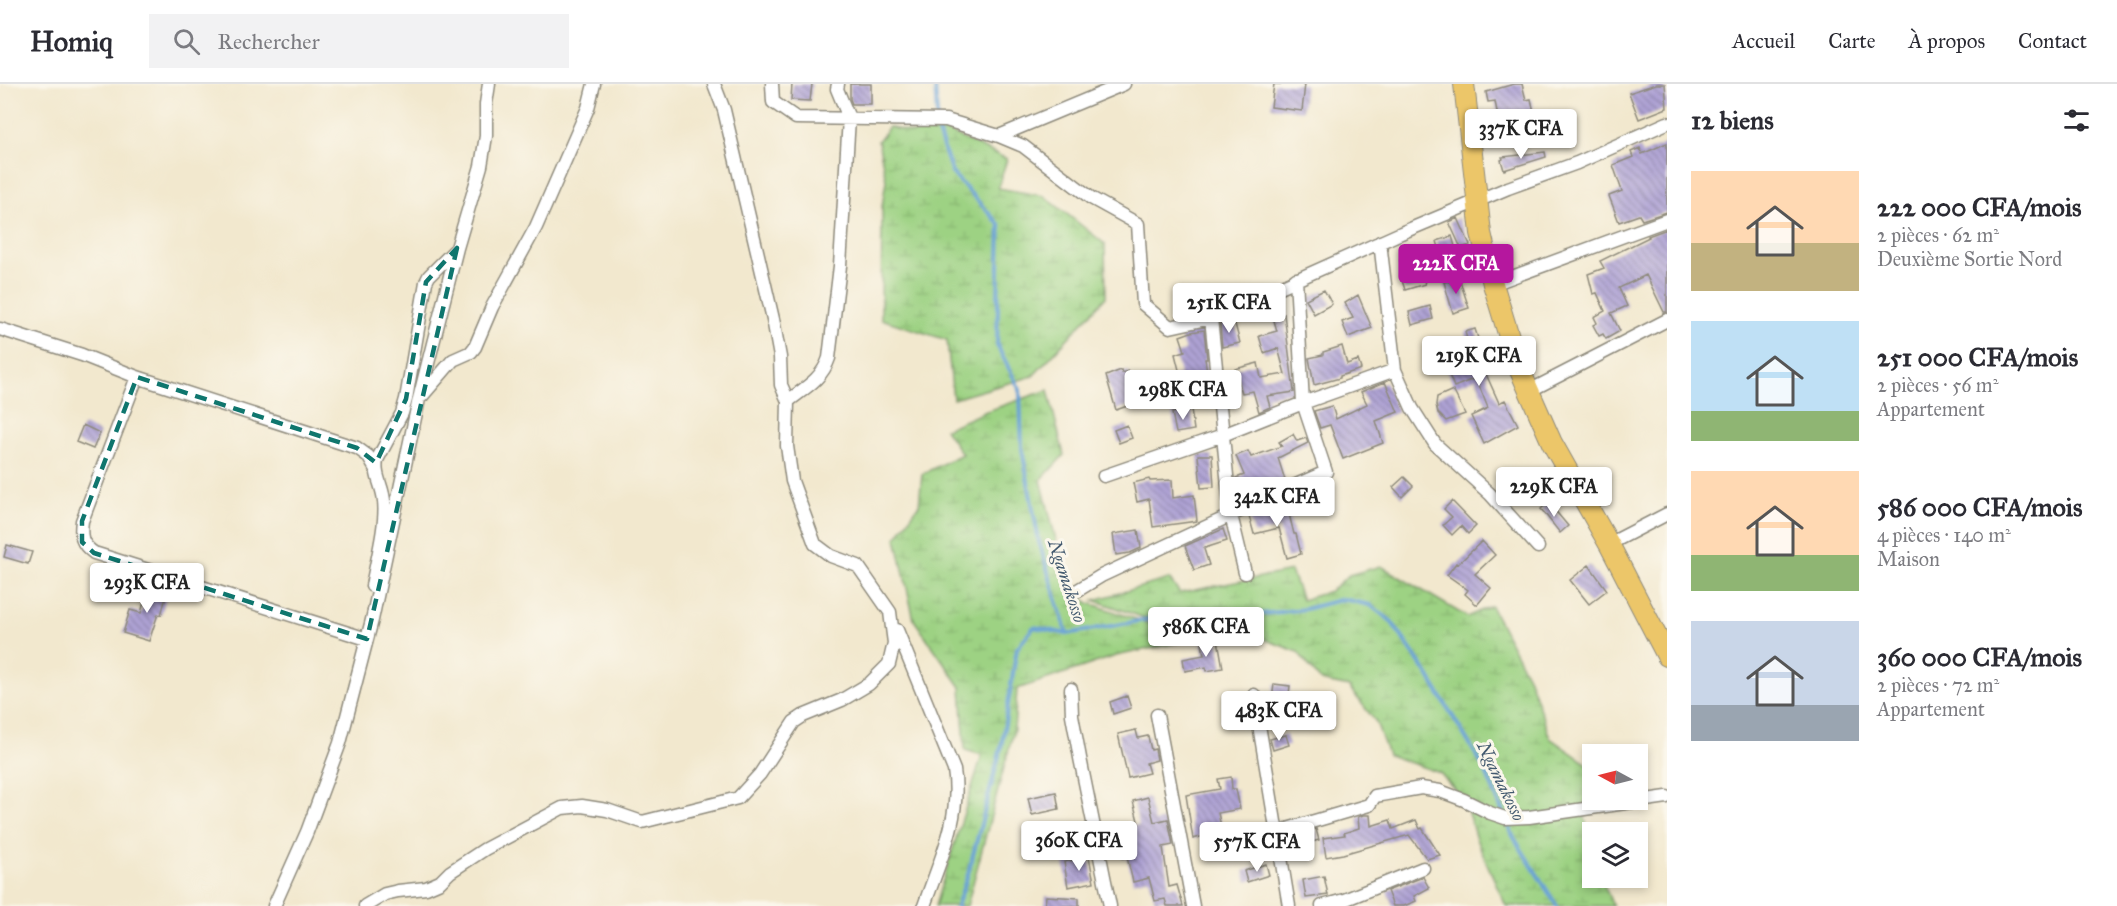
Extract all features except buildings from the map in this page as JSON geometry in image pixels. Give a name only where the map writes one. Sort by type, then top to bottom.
[{"type":"main road","points":[[1464,84],[1481,233],[1493,284],[1518,366],[1568,474],[1665,646]]},
{"type":"street","points":[[274,906],[307,832],[340,743],[372,620],[419,399],[457,248],[481,166],[486,136],[486,104],[489,84]]},
{"type":"street","points":[[419,399],[453,360],[471,352],[475,347],[492,307],[536,227],[588,108],[594,84]]},
{"type":"street","points":[[714,84],[724,110],[773,319],[780,357],[781,385],[788,401],[787,446],[792,481],[815,544],[831,556],[858,566],[890,612],[954,770],[955,808],[951,829],[924,906]]},
{"type":"street","points":[[772,84],[773,102],[796,118],[946,120],[1023,146],[1091,198],[1138,224],[1143,304],[1170,327],[1211,318],[1380,242],[1577,163],[1667,123]]},
{"type":"street","points":[[788,401],[818,379],[825,370],[829,358],[840,266],[849,118],[837,89],[838,84]]},
{"type":"street","points":[[999,136],[1124,84]]},
{"type":"street","points":[[1493,284],[1667,220]]},
{"type":"street","points":[[1380,242],[1395,370],[1412,408],[1435,444],[1490,494],[1538,547]]},
{"type":"street","points":[[375,468],[382,447],[398,421],[406,399],[426,282],[429,276],[457,248]]},
{"type":"street","points":[[1078,591],[1101,576],[1326,472],[1303,403],[1296,279]]},
{"type":"street","points":[[1211,318],[1231,515],[1245,573]]},
{"type":"street","points":[[1529,391],[1667,320]]},
{"type":"street","points":[[0,329],[82,355],[137,377],[357,448],[368,456],[375,468],[384,501],[371,593],[372,620]]},
{"type":"street","points":[[1104,476],[1223,435],[1395,370]]},
{"type":"street","points":[[137,377],[82,521],[82,542],[87,548],[94,553],[367,639]]},
{"type":"street","points":[[1609,544],[1667,514]]},
{"type":"street","points":[[365,906],[385,894],[426,888],[440,882],[450,872],[485,849],[562,808],[582,806],[607,810],[642,822],[738,798],[760,774],[794,722],[842,700],[869,684],[889,664],[894,643],[890,612]]},
{"type":"street","points":[[1071,689],[1072,715],[1110,906]]},
{"type":"street","points":[[1254,695],[1289,906]]},
{"type":"street","points":[[1157,715],[1193,906]]},
{"type":"street","points":[[1277,832],[1369,805],[1375,796],[1421,788],[1440,790],[1505,818],[1528,817],[1667,797]]},
{"type":"street","points":[[1322,906],[1344,900],[1423,868]]},
{"type":"highlighted area","points":[[457,248],[367,639],[94,553],[82,542],[82,521],[137,377],[357,448],[376,463],[406,399],[426,282]]},
{"type":"green space","points":[[889,127],[912,133],[944,130],[1007,159],[998,188],[1044,196],[1105,244],[1106,297],[1033,376],[953,399],[947,340],[881,319],[882,207],[886,180],[878,141]]},
{"type":"green space","points":[[1048,390],[1064,455],[1041,480],[1068,588],[1089,603],[1194,639],[1116,656],[1017,689],[1014,730],[967,906],[935,906],[982,755],[965,750],[961,687],[914,620],[896,538],[919,505],[922,474],[962,454],[945,429],[984,412]]},
{"type":"green space","points":[[1381,566],[1467,617],[1491,606],[1529,679],[1550,738],[1582,760],[1582,810],[1586,822],[1582,822],[1582,888],[1605,888],[1613,906],[1506,906],[1476,839],[1464,800],[1440,773],[1388,755],[1376,722],[1349,687],[1321,681],[1298,652],[1248,633],[1198,637],[1094,600],[1169,579],[1180,593],[1291,571],[1302,600],[1330,591],[1349,575]]},
{"type":"waterway","name":"Ngamakosso","points":[[935,84],[938,132],[952,173],[1000,225],[997,345],[1020,390],[1022,449],[1039,542],[1067,634],[1205,609],[1244,616],[1305,609],[1343,599],[1370,605],[1391,621],[1426,672],[1484,768],[1504,815]]},
{"type":"waterway","points":[[957,906],[968,874],[1001,748],[1017,648],[1034,627],[1067,634]]},
{"type":"waterway","name":"Ngamakosso","points":[[1507,821],[1513,836],[1557,906]]}]
